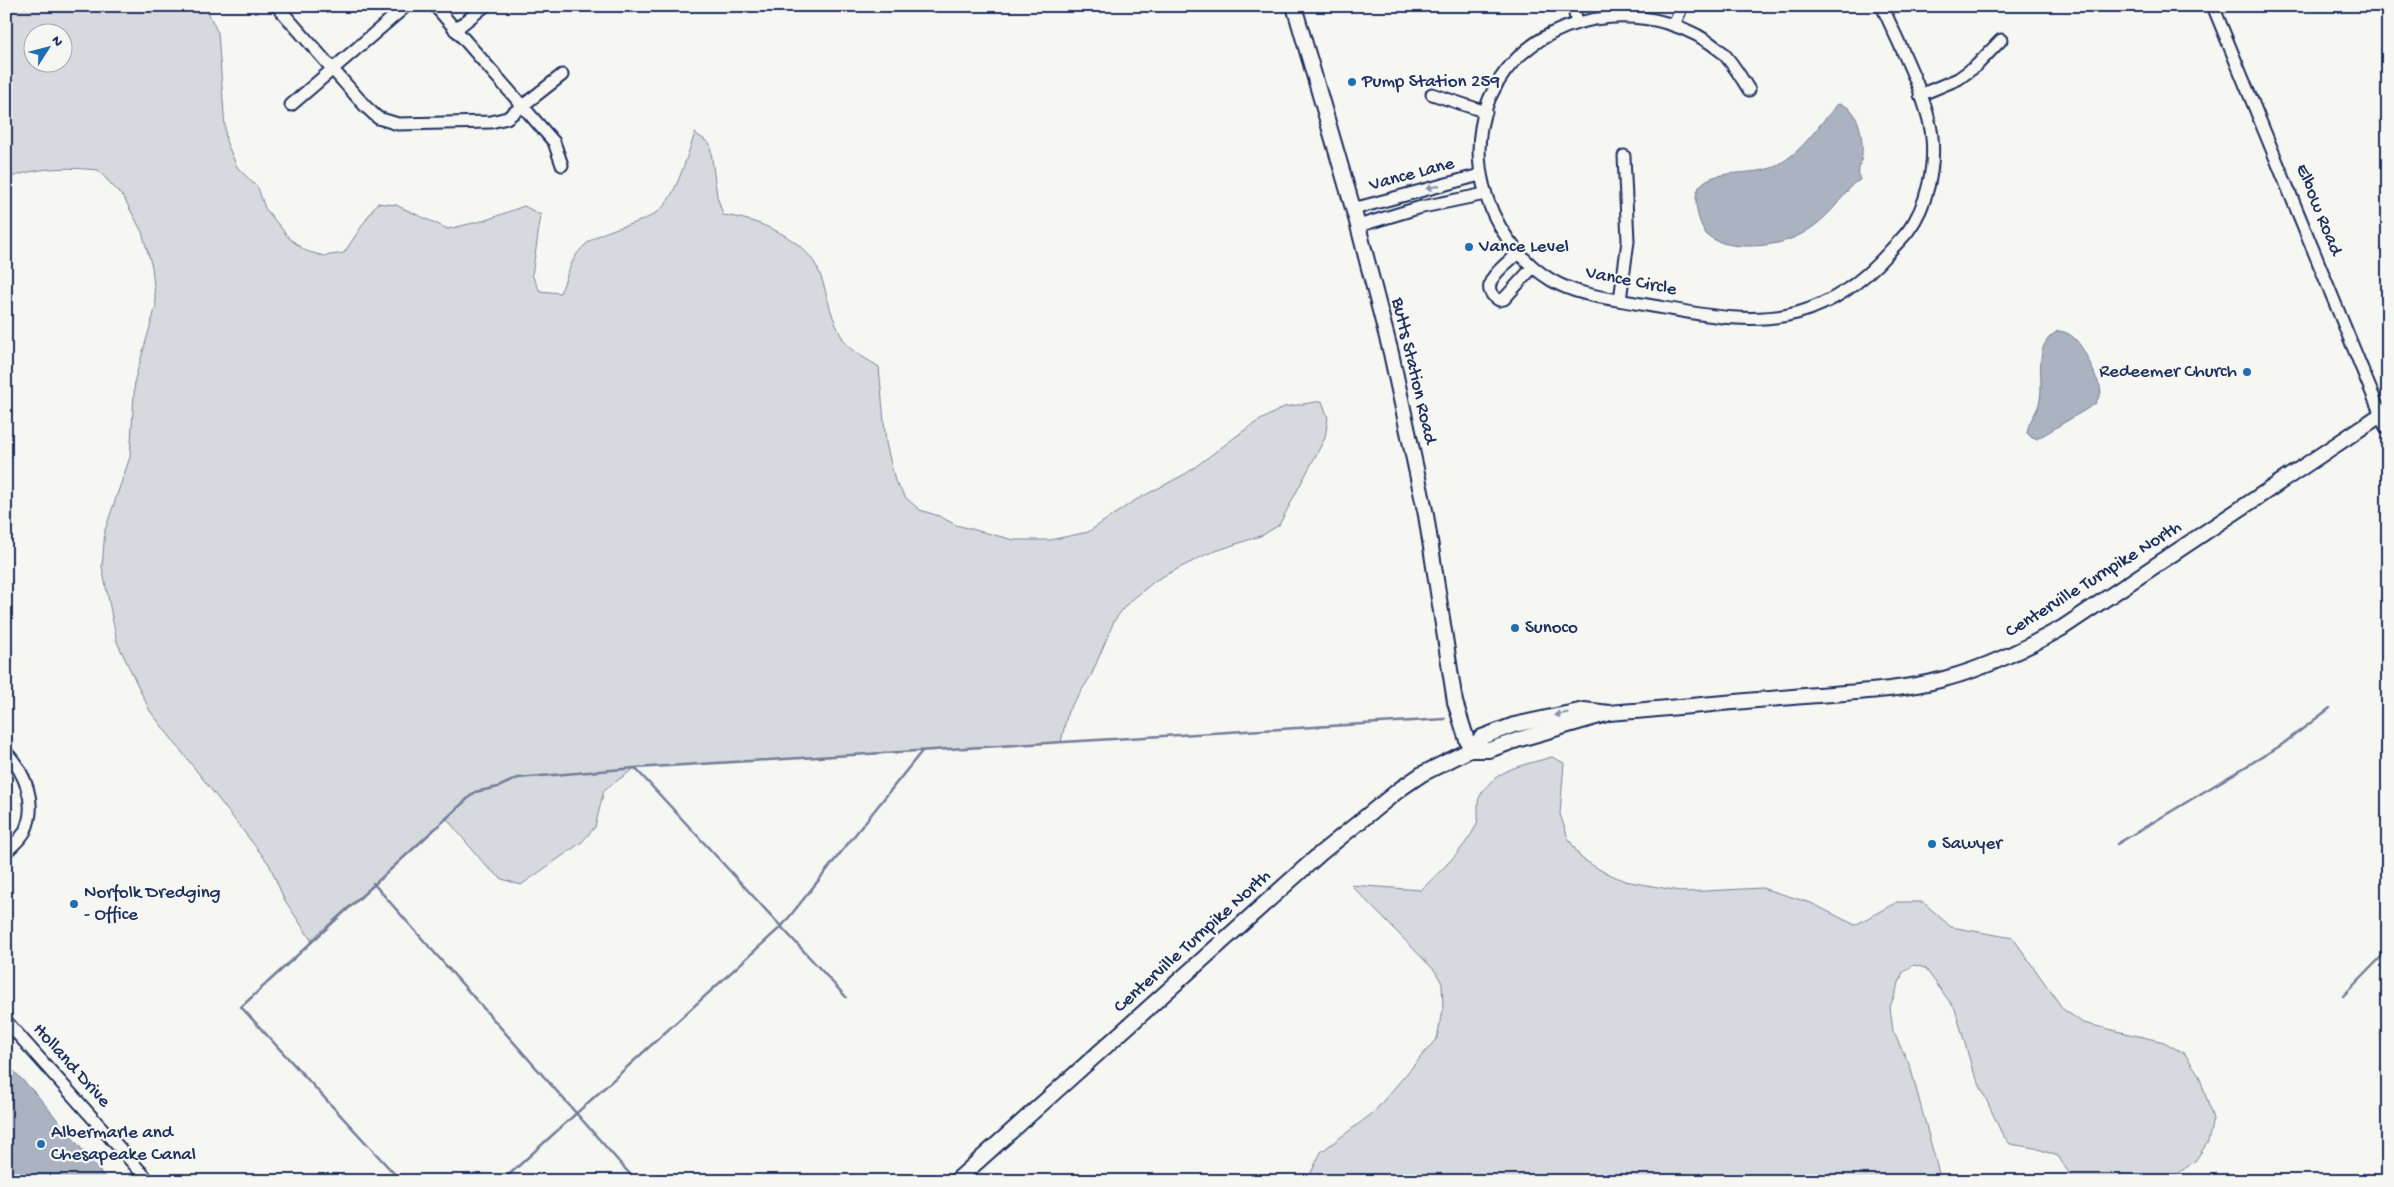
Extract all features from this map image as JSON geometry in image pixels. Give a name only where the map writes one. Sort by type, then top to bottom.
[{"type":"main road","name":"Butts Station Road","points":[[1294,6],[1358,226],[1410,437],[1438,583],[1455,702],[1470,750]]},
{"type":"main road","name":"Elbow Road","points":[[2384,412],[2388,428]]},
{"type":"main road","name":"Centerville Turnpike North","points":[[956,1181],[1340,836],[1414,778],[1446,760],[1470,750],[1482,737],[1514,725],[1584,710],[1609,713],[1860,692],[1944,679],[1978,669],[2023,650],[2062,628],[2384,412]]},
{"type":"street","points":[[277,6],[378,118],[398,124],[491,122],[507,118],[562,75]]},
{"type":"street","points":[[291,105],[406,6]]},
{"type":"street","points":[[435,6],[554,142],[562,165]]},
{"type":"street","points":[[455,30],[485,6]]},
{"type":"street","points":[[1574,6],[1576,20]]},
{"type":"street","points":[[1675,23],[1682,6]]},
{"type":"street","name":"Vance Circle","points":[[1749,90],[1733,64],[1720,50],[1704,38],[1659,16],[1630,13],[1605,14],[1576,20],[1545,36],[1516,59],[1504,73],[1494,91],[1481,133],[1480,175],[1485,194],[1500,228],[1518,253],[1553,281],[1580,292],[1620,300],[1738,319],[1762,319],[1787,316],[1819,306],[1850,288],[1880,262],[1908,231],[1928,188],[1932,163],[1932,137],[1920,95],[1882,6]]},
{"type":"street","name":"Elbow Road","points":[[2213,6],[2384,412]]},
{"type":"street","points":[[1920,95],[1958,79],[1976,66],[2001,40]]},
{"type":"street","points":[[1432,94],[1486,112]]},
{"type":"street","points":[[1620,300],[1628,240],[1624,156]]},
{"type":"street","name":"Vance Lane","points":[[1353,209],[1480,175]]},
{"type":"street","name":"Vance Lane","points":[[1358,226],[1427,206],[1485,194]]},
{"type":"street","points":[[1518,253],[1492,278],[1488,286],[1489,292],[1493,297],[1499,300],[1504,299],[1534,267]]},
{"type":"street","points":[[6,752],[24,779],[29,792],[31,812],[24,833],[6,852]]},
{"type":"street","name":"Holland Drive","points":[[6,1021],[149,1181]]},
{"type":"shaded area","points":[[6,6],[205,6],[218,33],[226,141],[237,167],[258,188],[265,208],[290,239],[306,251],[324,256],[344,253],[377,203],[396,205],[448,229],[486,220],[524,206],[541,215],[532,275],[540,291],[560,293],[574,258],[586,244],[608,231],[643,220],[663,207],[673,192],[695,133],[710,144],[717,196],[723,215],[751,221],[779,232],[804,250],[813,261],[820,274],[836,325],[845,342],[856,352],[879,367],[886,443],[895,481],[906,498],[920,510],[939,516],[956,525],[1014,540],[1050,540],[1088,532],[1134,501],[1187,473],[1250,426],[1284,407],[1322,401],[1328,418],[1325,438],[1279,525],[1263,535],[1207,554],[1156,580],[1126,605],[1114,621],[1091,676],[1068,711],[1061,742],[635,768],[604,790],[595,827],[582,842],[521,885],[502,879],[486,866],[447,819],[311,940],[284,899],[269,864],[150,711],[117,642],[102,567],[105,530],[130,457],[135,379],[156,306],[152,267],[142,232],[124,198],[98,170],[52,169],[6,179]]},
{"type":"shaded area","points":[[1838,104],[1851,110],[1858,123],[1862,139],[1860,180],[1853,184],[1821,221],[1797,236],[1768,245],[1733,245],[1722,243],[1707,235],[1702,228],[1696,203],[1698,190],[1704,182],[1725,174],[1765,170],[1776,166],[1802,146]]},
{"type":"shaded area","points":[[2058,331],[2073,337],[2079,344],[2089,361],[2100,386],[2101,393],[2095,404],[2037,439],[2032,438],[2027,433],[2041,394],[2041,364],[2044,345],[2049,337]]},
{"type":"shaded area","points":[[1552,757],[1564,763],[1560,814],[1568,838],[1581,858],[1602,871],[1625,881],[1685,892],[1762,888],[1811,903],[1855,925],[1897,902],[1923,902],[1951,927],[2013,938],[2063,1009],[2083,1023],[2164,1042],[2185,1054],[2199,1075],[2213,1119],[2208,1142],[2195,1161],[2168,1181],[2074,1181],[2058,1156],[2035,1148],[2010,1144],[2002,1134],[1972,1068],[1955,1009],[1925,968],[1914,965],[1903,972],[1890,1007],[1893,1031],[1910,1066],[1941,1181],[1307,1181],[1321,1152],[1373,1113],[1437,1038],[1443,1010],[1442,983],[1435,971],[1351,885],[1421,890],[1451,860],[1471,835],[1478,819],[1479,799],[1486,787],[1502,773],[1521,765]]},
{"type":"shaded area","name":"Albermarle and Chesapeake Canal","points":[[6,1063],[37,1095],[108,1181],[6,1181]]},
{"type":"waterway","points":[[2117,844],[2280,746],[2330,708]]},
{"type":"waterway","points":[[401,1181],[241,1007],[475,792],[498,787],[518,778],[635,768],[1445,719]]},
{"type":"waterway","points":[[502,1181],[782,926],[922,751]]},
{"type":"waterway","points":[[635,768],[846,997]]},
{"type":"waterway","points":[[373,883],[636,1181]]},
{"type":"waterway","points":[[2343,996],[2388,950]]},
{"type":"place","name":"Pump Station 259","points":[[1352,82]]},
{"type":"place","name":"Vance Level","points":[[1469,247]]},
{"type":"place","name":"Redeemer Church","points":[[2247,372]]},
{"type":"place","name":"Sunoco","points":[[1515,628]]},
{"type":"place","name":"Sawyer","points":[[1932,844]]},
{"type":"place","name":"Norfolk Dredging - Office","points":[[74,904]]},
{"type":"place","name":"Albermarle and Chesapeake Canal","points":[[41,1144]]}]
